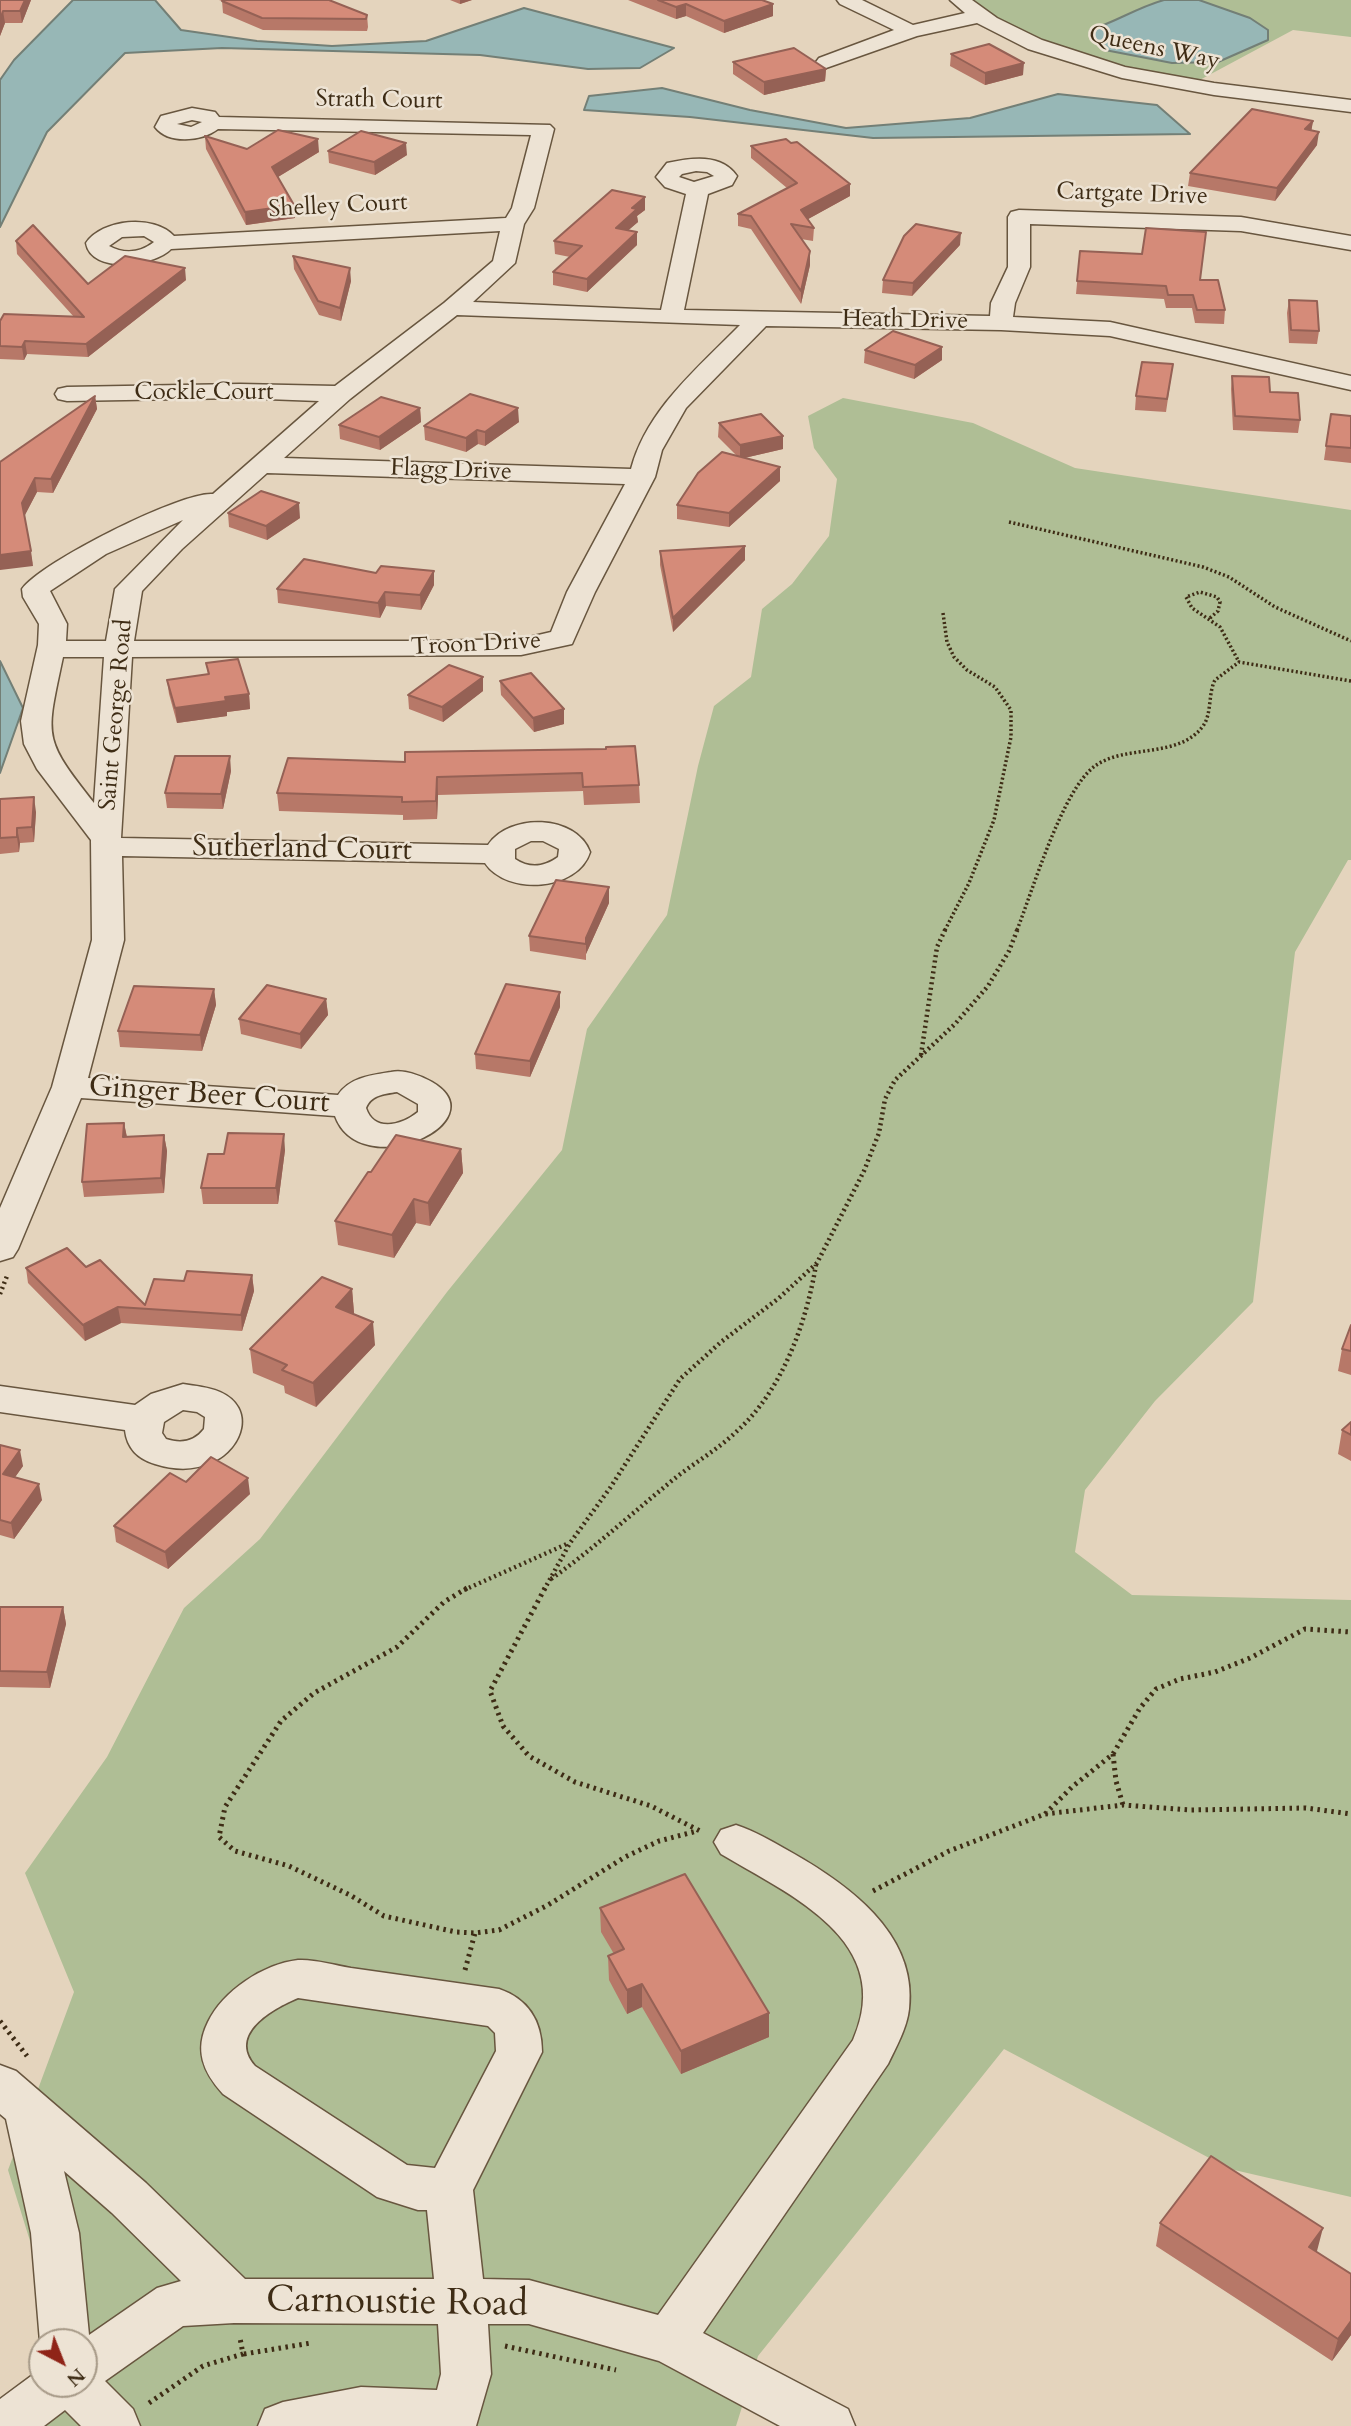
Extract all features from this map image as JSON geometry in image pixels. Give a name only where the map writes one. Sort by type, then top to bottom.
[{"type":"street","points":[[847,0],[911,31]]},
{"type":"street","name":"Queens Way","points":[[960,0],[980,16],[1029,43],[1077,60],[1186,84],[1351,106]]},
{"type":"street","points":[[826,62],[911,31],[980,16]]},
{"type":"street","name":"Strath Court","points":[[213,123],[543,129]]},
{"type":"street","name":"Saint George Road","points":[[0,1249],[69,1087],[108,940],[106,843],[119,648],[129,589],[173,544],[341,394],[452,309],[504,263],[513,224],[523,208],[543,129]]},
{"type":"street","points":[[671,317],[698,188]]},
{"type":"street","name":"Cartgate Drive","points":[[1001,323],[1003,303],[1019,267],[1019,217],[1241,225],[1351,243]]},
{"type":"street","name":"Shelley Court","points":[[165,243],[513,224]]},
{"type":"street","name":"Heath Drive","points":[[452,309],[671,317],[1001,323],[1110,329],[1351,383]]},
{"type":"street","name":"Troon Drive","points":[[51,649],[522,647],[562,638],[581,592],[642,477],[649,450],[676,404],[761,318]]},
{"type":"street","name":"Cockle Court","points":[[67,394],[240,391],[341,394]]},
{"type":"street","name":"Flagg Drive","points":[[261,464],[642,477]]},
{"type":"street","points":[[106,843],[47,762],[38,744],[36,721],[51,649],[53,624],[37,597],[36,589],[75,559],[110,540],[229,494]]},
{"type":"street","name":"Sutherland Court","points":[[106,843],[498,854]]},
{"type":"street","name":"Ginger Beer Court","points":[[69,1087],[348,1106]]},
{"type":"street","points":[[0,1399],[145,1420]]},
{"type":"street","points":[[669,2341],[872,2050],[888,2007],[884,1968],[870,1937],[843,1908],[717,1836]]},
{"type":"street","points":[[283,2426],[361,2411],[456,2414],[466,2374],[449,2189],[519,2052],[519,2034],[513,2019],[499,2008],[298,1979],[275,1986],[242,2007],[230,2023],[225,2044],[225,2064],[239,2080],[394,2182],[418,2189],[449,2189]]},
{"type":"street","points":[[13,2098],[129,2198],[234,2301]]},
{"type":"street","points":[[13,2098],[55,2233],[64,2328]]},
{"type":"street","name":"Carnoustie Road","points":[[98,2357],[174,2304],[234,2301],[529,2302],[669,2341],[830,2426]]},
{"type":"street","points":[[4,2426],[41,2398]]},
{"type":"street","points":[[88,2398],[115,2426]]},
{"type":"path","points":[[1009,522],[1203,567],[1229,577],[1275,607],[1351,641]]},
{"type":"path","points":[[1210,618],[1218,611],[1220,602],[1217,597],[1200,592],[1186,597],[1192,608],[1220,627],[1239,662]]},
{"type":"path","points":[[921,1055],[937,947],[969,883],[993,820],[1011,737],[1011,710],[995,687],[967,670],[954,657],[947,642],[943,613]]},
{"type":"path","points":[[550,1579],[582,1558],[668,1483],[742,1427],[763,1400],[800,1330],[813,1288],[817,1263],[864,1171],[879,1133],[885,1099],[895,1080],[955,1024],[1009,951],[1069,798],[1093,767],[1114,756],[1173,745],[1194,735],[1205,724],[1212,679],[1222,669],[1239,662],[1351,681]]},
{"type":"path","points":[[717,1836],[651,1806],[575,1782],[528,1756],[503,1726],[490,1691],[510,1647],[570,1543],[610,1488],[680,1380],[721,1342],[779,1298],[817,1263]]},
{"type":"path","points":[[570,1543],[465,1589],[444,1602],[397,1647],[314,1693],[281,1721],[225,1807],[219,1837],[235,1851],[289,1866],[350,1895],[384,1916],[456,1932],[475,1933],[499,1930],[548,1905],[625,1857],[659,1841],[717,1836]]},
{"type":"path","points":[[1045,1814],[1072,1787],[1114,1754],[1140,1708],[1156,1689],[1180,1679],[1215,1672],[1250,1658],[1305,1629],[1351,1632]]},
{"type":"path","points":[[1114,1754],[1116,1781],[1123,1805]]},
{"type":"path","points":[[843,1908],[948,1851],[1045,1814],[1123,1805],[1191,1810],[1306,1808],[1351,1814]]},
{"type":"green space","points":[[971,0],[1351,0],[1351,37],[1293,30],[1196,82],[1098,61],[1050,47],[1005,26]]},
{"type":"green space","points":[[843,398],[973,423],[1075,468],[1351,510],[1351,860],[1348,860],[1295,952],[1253,1302],[1155,1401],[1085,1490],[1075,1552],[1132,1595],[1351,1600],[1351,2197],[1230,2169],[1004,2049],[758,2356],[736,2426],[44,2426],[42,2398],[98,2398],[98,2328],[38,2328],[34,2254],[8,2170],[74,1992],[25,1873],[107,1757],[184,1608],[260,1539],[447,1292],[562,1150],[587,1029],[667,915],[698,766],[714,706],[751,677],[762,609],[792,584],[829,536],[837,479],[814,448],[808,416]]},
{"type":"water","points":[[73,0],[155,0],[181,30],[257,41],[332,46],[426,41],[524,8],[674,48],[640,68],[588,69],[480,55],[222,48],[125,53],[47,132],[0,227],[0,80],[14,60]]},
{"type":"water","points":[[1164,0],[1199,0],[1250,18],[1268,30],[1268,40],[1218,62],[1172,63],[1105,50],[1094,41],[1090,30]]},
{"type":"water","points":[[662,88],[750,110],[846,128],[970,118],[1058,94],[1157,105],[1190,134],[873,138],[690,117],[584,110],[589,96]]},
{"type":"water","points":[[0,661],[23,708],[0,773]]},
{"type":"building","points":[[0,0],[25,0],[20,11],[3,11],[0,20]]},
{"type":"building","points":[[329,0],[367,15],[366,19],[262,18],[222,1]]},
{"type":"building","points":[[658,0],[762,0],[773,4],[724,21],[686,4],[676,7]]},
{"type":"building","points":[[989,44],[1024,63],[985,73],[951,54]]},
{"type":"building","points":[[794,48],[826,69],[764,82],[733,62]]},
{"type":"building","points":[[1252,109],[1313,121],[1305,129],[1319,132],[1277,188],[1190,173]]},
{"type":"building","points":[[278,130],[318,139],[272,167],[294,205],[245,212],[205,136],[247,149]]},
{"type":"building","points":[[361,131],[406,143],[374,162],[328,151]]},
{"type":"building","points":[[786,139],[791,143],[797,142],[850,184],[801,210],[814,228],[791,224],[810,251],[801,291],[751,216],[738,214],[797,183],[751,146]]},
{"type":"building","points":[[612,190],[645,197],[632,208],[637,209],[616,228],[637,232],[587,279],[553,272],[582,246],[554,241]]},
{"type":"building","points":[[916,224],[961,233],[913,283],[883,280],[904,236]]},
{"type":"building","points":[[33,225],[88,284],[125,256],[185,268],[86,344],[25,341],[22,347],[0,346],[0,321],[4,314],[84,317],[16,241]]},
{"type":"building","points":[[1146,228],[1206,232],[1200,280],[1218,280],[1225,310],[1197,310],[1193,295],[1168,295],[1166,286],[1077,281],[1080,251],[1142,254]]},
{"type":"building","points":[[293,256],[350,268],[340,308],[318,301]]},
{"type":"building","points":[[1289,300],[1317,301],[1319,331],[1291,330]]},
{"type":"building","points":[[893,331],[942,347],[915,365],[865,350]]},
{"type":"building","points":[[1142,362],[1173,364],[1167,399],[1136,396]]},
{"type":"building","points":[[1232,376],[1269,377],[1270,392],[1298,393],[1300,420],[1235,416]]},
{"type":"building","points":[[470,394],[518,408],[485,432],[477,430],[466,438],[424,426]]},
{"type":"building","points":[[95,396],[51,479],[35,478],[22,503],[31,551],[0,555],[0,462]]},
{"type":"building","points":[[381,397],[420,408],[379,437],[339,425]]},
{"type":"building","points":[[761,414],[783,436],[740,445],[719,423]]},
{"type":"building","points":[[1331,414],[1351,416],[1351,448],[1326,446]]},
{"type":"building","points":[[722,452],[780,467],[729,513],[677,505],[698,473]]},
{"type":"building","points":[[261,491],[299,503],[266,526],[228,513]]},
{"type":"building","points":[[745,546],[673,618],[660,551]]},
{"type":"building","points":[[304,559],[376,573],[381,566],[434,571],[420,595],[385,592],[378,603],[277,589]]},
{"type":"building","points":[[238,659],[249,694],[225,697],[226,701],[175,708],[167,680],[209,674],[206,663]]},
{"type":"building","points":[[449,665],[483,677],[442,707],[408,695]]},
{"type":"building","points":[[531,673],[564,709],[533,718],[500,681]]},
{"type":"building","points":[[635,746],[639,785],[583,787],[582,773],[437,777],[436,801],[402,802],[402,797],[277,793],[288,758],[405,762],[405,752],[606,749]]},
{"type":"building","points":[[175,756],[230,756],[221,794],[165,793]]},
{"type":"building","points":[[34,797],[32,827],[17,828],[17,837],[0,838],[0,799]]},
{"type":"building","points":[[556,880],[609,887],[586,938],[586,944],[529,936]]},
{"type":"building","points":[[506,984],[560,992],[530,1061],[475,1054]]},
{"type":"building","points":[[267,985],[326,999],[300,1034],[239,1019]]},
{"type":"building","points":[[134,986],[214,989],[200,1035],[118,1031]]},
{"type":"building","points":[[124,1123],[123,1137],[164,1135],[161,1178],[82,1182],[87,1124]]},
{"type":"building","points":[[228,1133],[284,1134],[276,1188],[201,1188],[208,1154],[224,1154]]},
{"type":"building","points":[[396,1135],[461,1149],[428,1203],[414,1199],[392,1235],[335,1221],[368,1172],[371,1172]]},
{"type":"building","points":[[67,1248],[86,1267],[100,1260],[145,1305],[154,1279],[184,1281],[187,1271],[252,1275],[241,1315],[118,1307],[83,1325],[26,1268]]},
{"type":"building","points":[[322,1277],[352,1289],[336,1307],[373,1322],[313,1383],[282,1370],[287,1365],[250,1349]]},
{"type":"building","points":[[1351,1325],[1351,1351],[1342,1349]]},
{"type":"building","points":[[1351,1422],[1351,1435],[1342,1430]]},
{"type":"building","points":[[0,1445],[20,1450],[3,1474],[39,1484],[11,1523],[0,1520]]},
{"type":"building","points":[[211,1457],[248,1478],[165,1552],[114,1526],[170,1473],[186,1482]]},
{"type":"building","points":[[0,1607],[63,1607],[47,1672],[0,1671]]},
{"type":"building","points":[[685,1874],[769,2013],[681,2051],[642,1984],[627,1990],[608,1956],[624,1949],[600,1908]]},
{"type":"building","points":[[1211,2156],[1323,2228],[1309,2247],[1351,2274],[1351,2321],[1338,2339],[1160,2223]]}]
